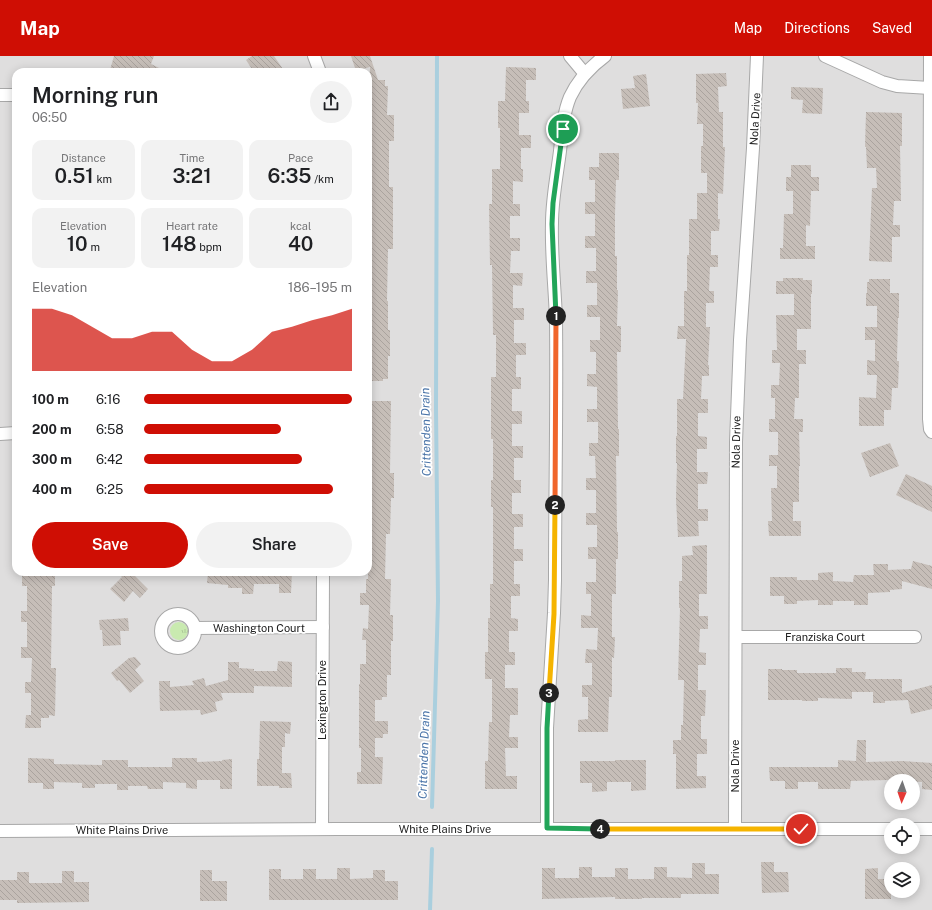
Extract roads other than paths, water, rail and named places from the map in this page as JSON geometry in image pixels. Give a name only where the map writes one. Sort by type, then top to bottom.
[{"type":"street","points":[[314,56],[318,68]]},
{"type":"street","points":[[570,56],[584,74]]},
{"type":"street","points":[[547,828],[547,728],[555,573],[556,320],[552,224],[553,203],[566,112],[570,98],[584,74],[605,56]]},
{"type":"street","name":"Nola Drive","points":[[735,830],[737,403],[754,140],[757,56]]},
{"type":"street","points":[[825,56],[882,82],[897,86],[930,88]]},
{"type":"street","points":[[930,56],[929,419],[930,429],[932,432]]},
{"type":"street","points":[[0,95],[12,95]]},
{"type":"street","points":[[0,434],[12,433]]},
{"type":"street","name":"Lexington Drive","points":[[322,829],[323,576]]},
{"type":"street","name":"Washington Court","points":[[195,628],[323,627]]},
{"type":"street","name":"Franziska Court","points":[[736,637],[915,637]]},
{"type":"street","name":"White Plains Drive","points":[[0,831],[547,828],[735,830],[884,829]]},
{"type":"street","points":[[920,829],[932,829]]},
{"type":"waterway","name":"Crittenden Drain","points":[[432,807],[438,601],[436,409],[437,56]]},
{"type":"waterway","name":"Crittenden Drain","points":[[430,910],[432,849]]}]
